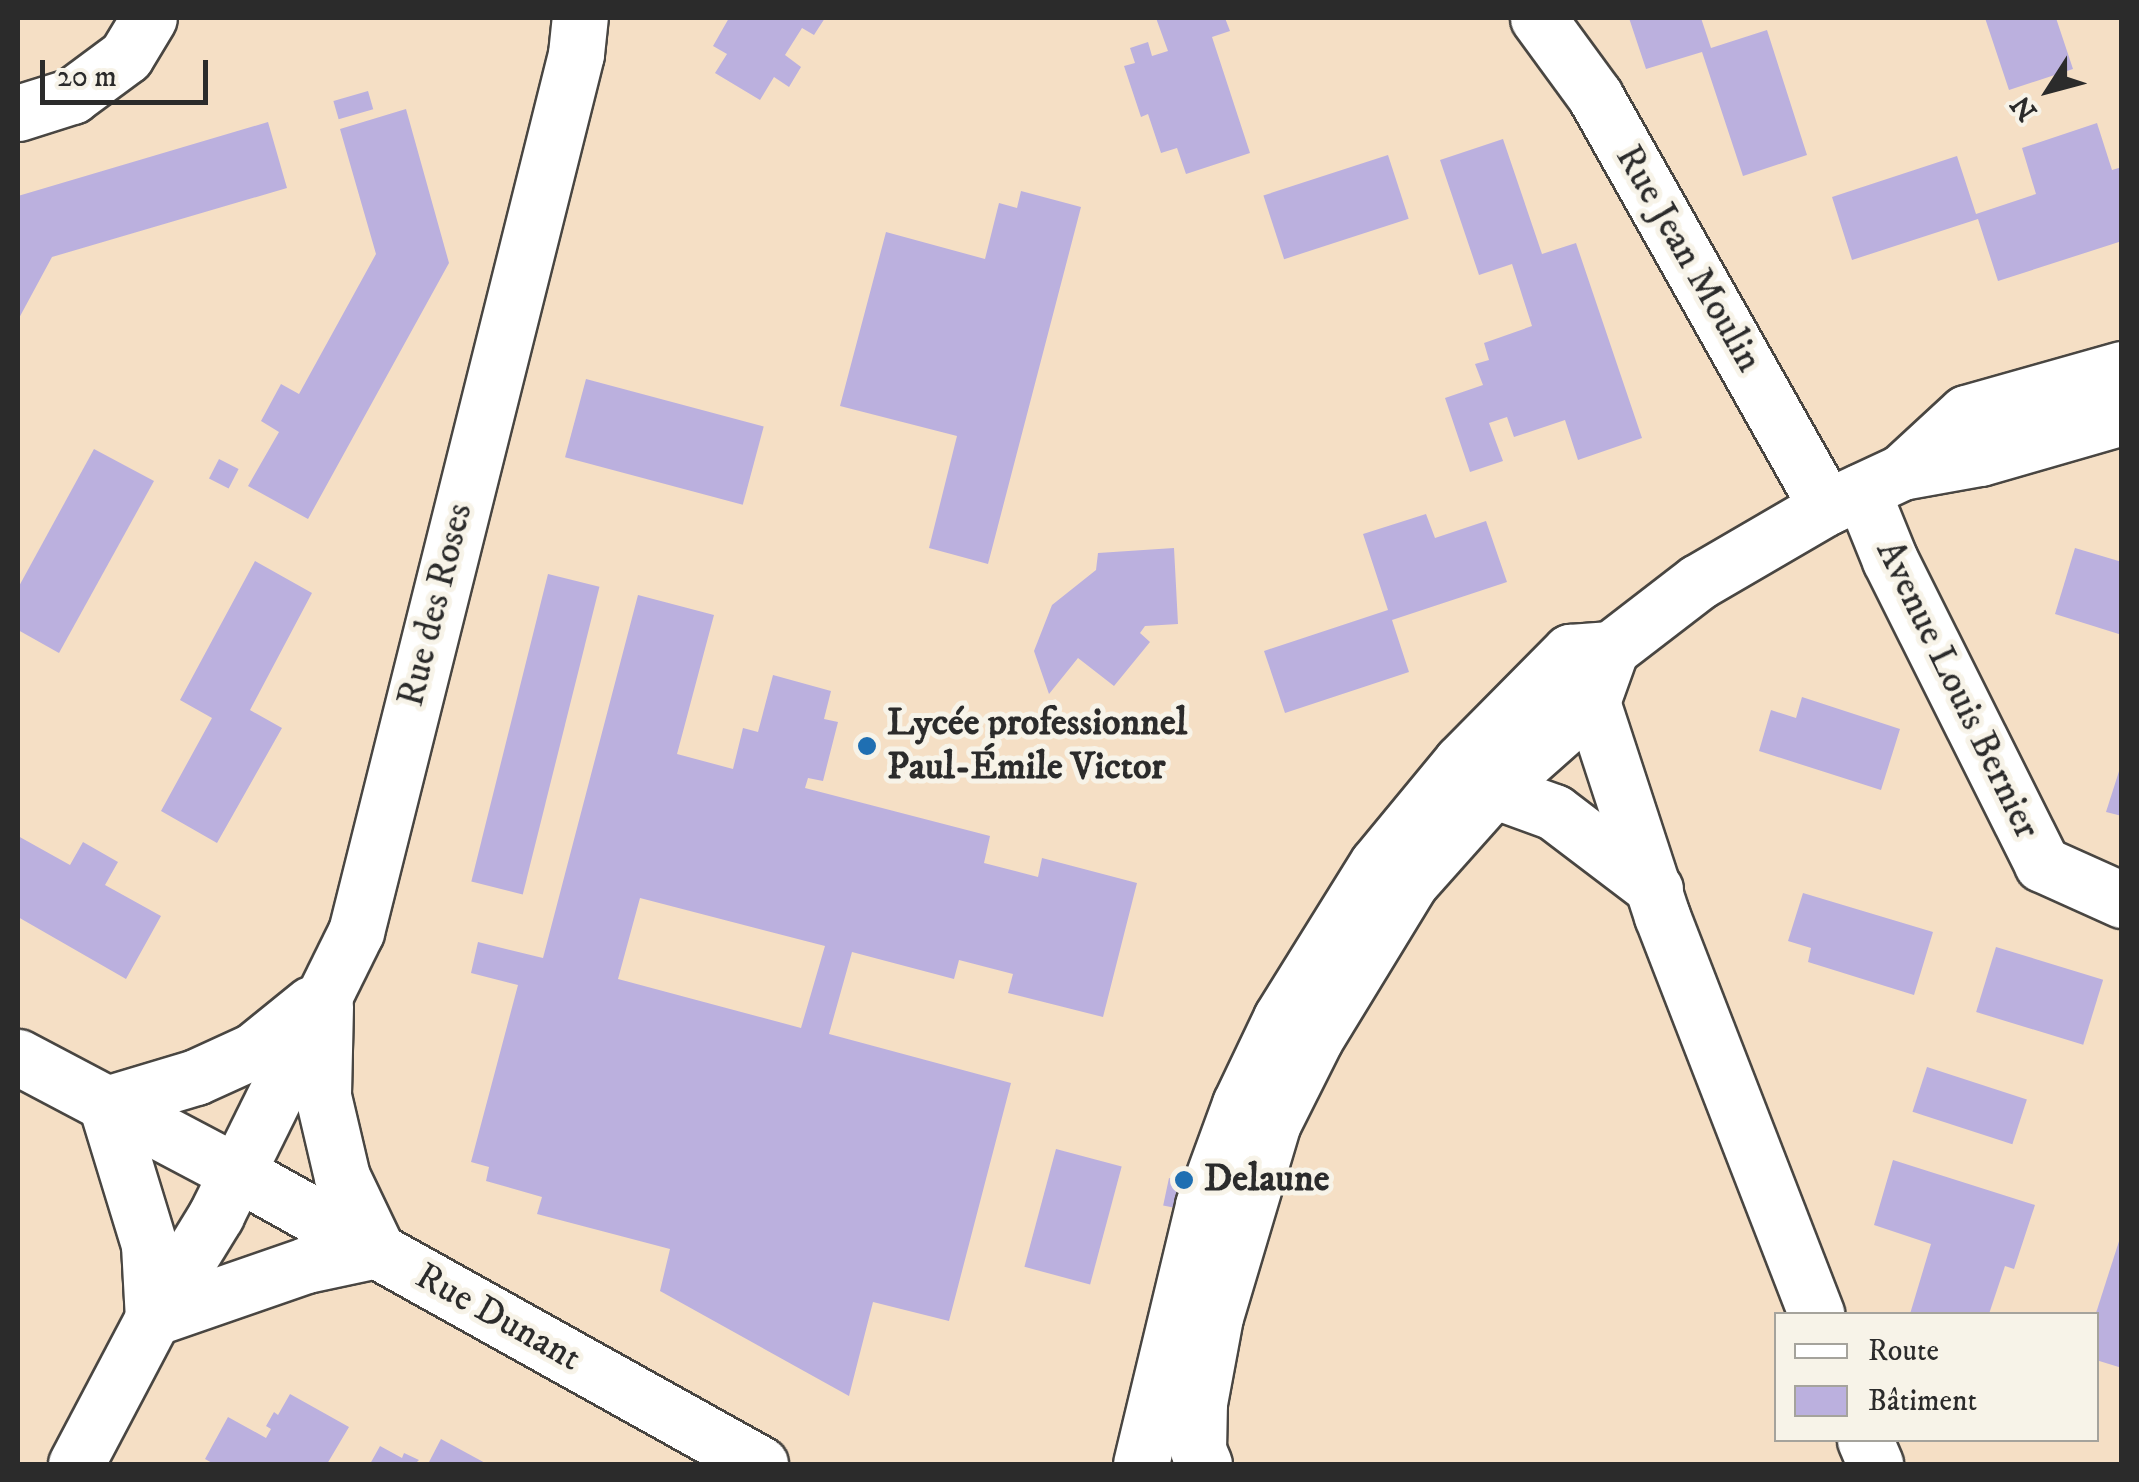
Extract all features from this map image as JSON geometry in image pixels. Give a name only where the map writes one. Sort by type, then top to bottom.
[{"type":"street","points":[[18,113],[72,96],[126,56],[148,18]]},
{"type":"street","name":"Rue des Roses","points":[[76,1464],[154,1318],[216,1214],[356,932],[576,54],[580,18]]},
{"type":"street","name":"Rue Jean Moulin","points":[[1538,18],[1864,490]]},
{"type":"street","points":[[1141,1464],[1203,1205],[1240,1104],[1272,1036],[1377,864],[1461,762],[1570,652],[1611,648],[1698,582],[1864,490],[1966,413],[2122,369]]},
{"type":"street","points":[[1864,490],[2122,417]]},
{"type":"street","name":"Avenue Louis Bernier","points":[[1864,490],[1890,560],[2042,864],[2122,900]]},
{"type":"street","points":[[1204,1464],[1198,1450],[1199,1403],[1215,1317],[1273,1123],[1315,1040],[1411,882],[1494,790],[1592,702],[1611,648]]},
{"type":"street","points":[[1592,702],[1654,888],[1815,1312]]},
{"type":"street","points":[[1494,790],[1554,812],[1654,888]]},
{"type":"street","points":[[325,992],[323,1096],[342,1176],[378,1250],[306,1265],[154,1318],[149,1245],[106,1104],[196,1076],[252,1051],[325,992]]},
{"type":"street","name":"Rue Dunant","points":[[18,1057],[236,1172],[760,1464]]},
{"type":"building","points":[[729,18],[825,18],[814,35],[802,28],[785,55],[801,67],[789,87],[774,77],[760,100],[715,73],[727,54],[713,46]]},
{"type":"building","points":[[1156,18],[1225,18],[1230,31],[1212,37],[1250,153],[1186,174],[1177,148],[1161,153],[1148,114],[1141,117],[1124,66],[1135,63],[1130,48],[1148,42],[1152,56],[1168,51]]},
{"type":"building","points":[[1629,18],[1701,18],[1711,48],[1767,30],[1807,155],[1743,176],[1702,52],[1646,69]]},
{"type":"building","points":[[1985,18],[2056,18],[2073,69],[2009,90]]},
{"type":"building","points":[[368,91],[373,109],[339,119],[333,101]]},
{"type":"building","points":[[406,109],[449,263],[308,519],[248,486],[279,432],[261,421],[281,384],[299,394],[376,254],[340,129]]},
{"type":"building","points":[[268,122],[287,188],[52,257],[18,320],[18,196]]},
{"type":"building","points":[[2097,123],[2112,170],[2122,167],[2122,241],[1998,281],[1978,219],[1852,260],[1832,197],[1957,156],[1976,214],[2036,194],[2022,148]]},
{"type":"building","points":[[1503,139],[1542,254],[1576,243],[1642,438],[1578,460],[1565,420],[1514,437],[1507,417],[1489,423],[1503,461],[1470,472],[1445,398],[1483,385],[1475,364],[1489,360],[1484,343],[1532,326],[1512,264],[1479,275],[1440,160]]},
{"type":"building","points":[[1388,155],[1409,219],[1284,259],[1263,195]]},
{"type":"building","points":[[1021,191],[1081,207],[988,564],[929,548],[957,436],[840,406],[886,232],[985,259],[999,203],[1017,208]]},
{"type":"building","points":[[586,379],[764,427],[743,505],[565,457]]},
{"type":"building","points":[[94,449],[154,481],[59,653],[18,630],[18,588]]},
{"type":"building","points":[[219,459],[239,469],[229,489],[209,479]]},
{"type":"building","points":[[1426,514],[1435,538],[1486,521],[1507,582],[1392,620],[1409,672],[1285,713],[1264,651],[1388,610],[1363,534]]},
{"type":"building","points":[[1174,548],[1178,624],[1145,626],[1140,633],[1150,642],[1114,686],[1078,658],[1049,694],[1034,651],[1052,605],[1096,570],[1098,553]]},
{"type":"building","points":[[2075,548],[2122,562],[2122,635],[2055,614]]},
{"type":"building","points":[[255,561],[312,593],[250,710],[282,728],[217,843],[161,811],[212,718],[180,700]]},
{"type":"building","points":[[548,574],[599,587],[523,894],[471,882]]},
{"type":"building","points":[[638,595],[714,615],[677,754],[733,769],[743,728],[758,732],[773,675],[831,691],[824,719],[838,722],[823,781],[808,778],[805,788],[990,836],[984,863],[1038,877],[1042,858],[1137,883],[1103,1017],[1008,993],[1013,974],[959,960],[954,979],[852,952],[829,1034],[1011,1083],[949,1321],[873,1302],[849,1396],[660,1291],[670,1249],[537,1214],[542,1197],[486,1181],[489,1167],[471,1162],[518,985],[471,973],[478,942],[543,958]],"holes":[[[640,898],[825,946],[801,1028],[618,979]]]},
{"type":"building","points":[[1802,697],[1900,729],[1881,790],[1759,751],[1771,710],[1796,718]]},
{"type":"building","points":[[2122,765],[2122,816],[2106,812]]},
{"type":"building","points":[[18,836],[70,865],[83,842],[118,862],[105,885],[161,916],[126,979],[18,917]]},
{"type":"building","points":[[1803,893],[1933,932],[1914,995],[1808,962],[1811,948],[1788,941]]},
{"type":"building","points":[[1996,947],[2103,980],[2083,1045],[1976,1012]]},
{"type":"building","points":[[1927,1067],[2027,1099],[2012,1144],[1912,1112]]},
{"type":"building","points":[[1056,1149],[1122,1167],[1090,1284],[1024,1267]]},
{"type":"building","points":[[1893,1160],[2035,1205],[2014,1269],[2005,1266],[1990,1312],[1911,1312],[1931,1244],[1874,1225]]},
{"type":"building","points":[[1169,1178],[1183,1181],[1177,1208],[1163,1205]]},
{"type":"building","points":[[2122,1235],[2122,1368],[2099,1361],[2096,1312]]},
{"type":"building","points":[[290,1394],[349,1427],[327,1464],[214,1464],[205,1459],[228,1417],[266,1438],[271,1429],[266,1426]]},
{"type":"building","points":[[441,1439],[487,1464],[428,1464]]},
{"type":"building","points":[[380,1446],[402,1458],[404,1453],[419,1460],[415,1464],[370,1464]]},
{"type":"place","name":"Lycée professionnel Paul-Émile Victor","points":[[867,746]]},
{"type":"place","name":"Delaune","points":[[1184,1180]]}]
